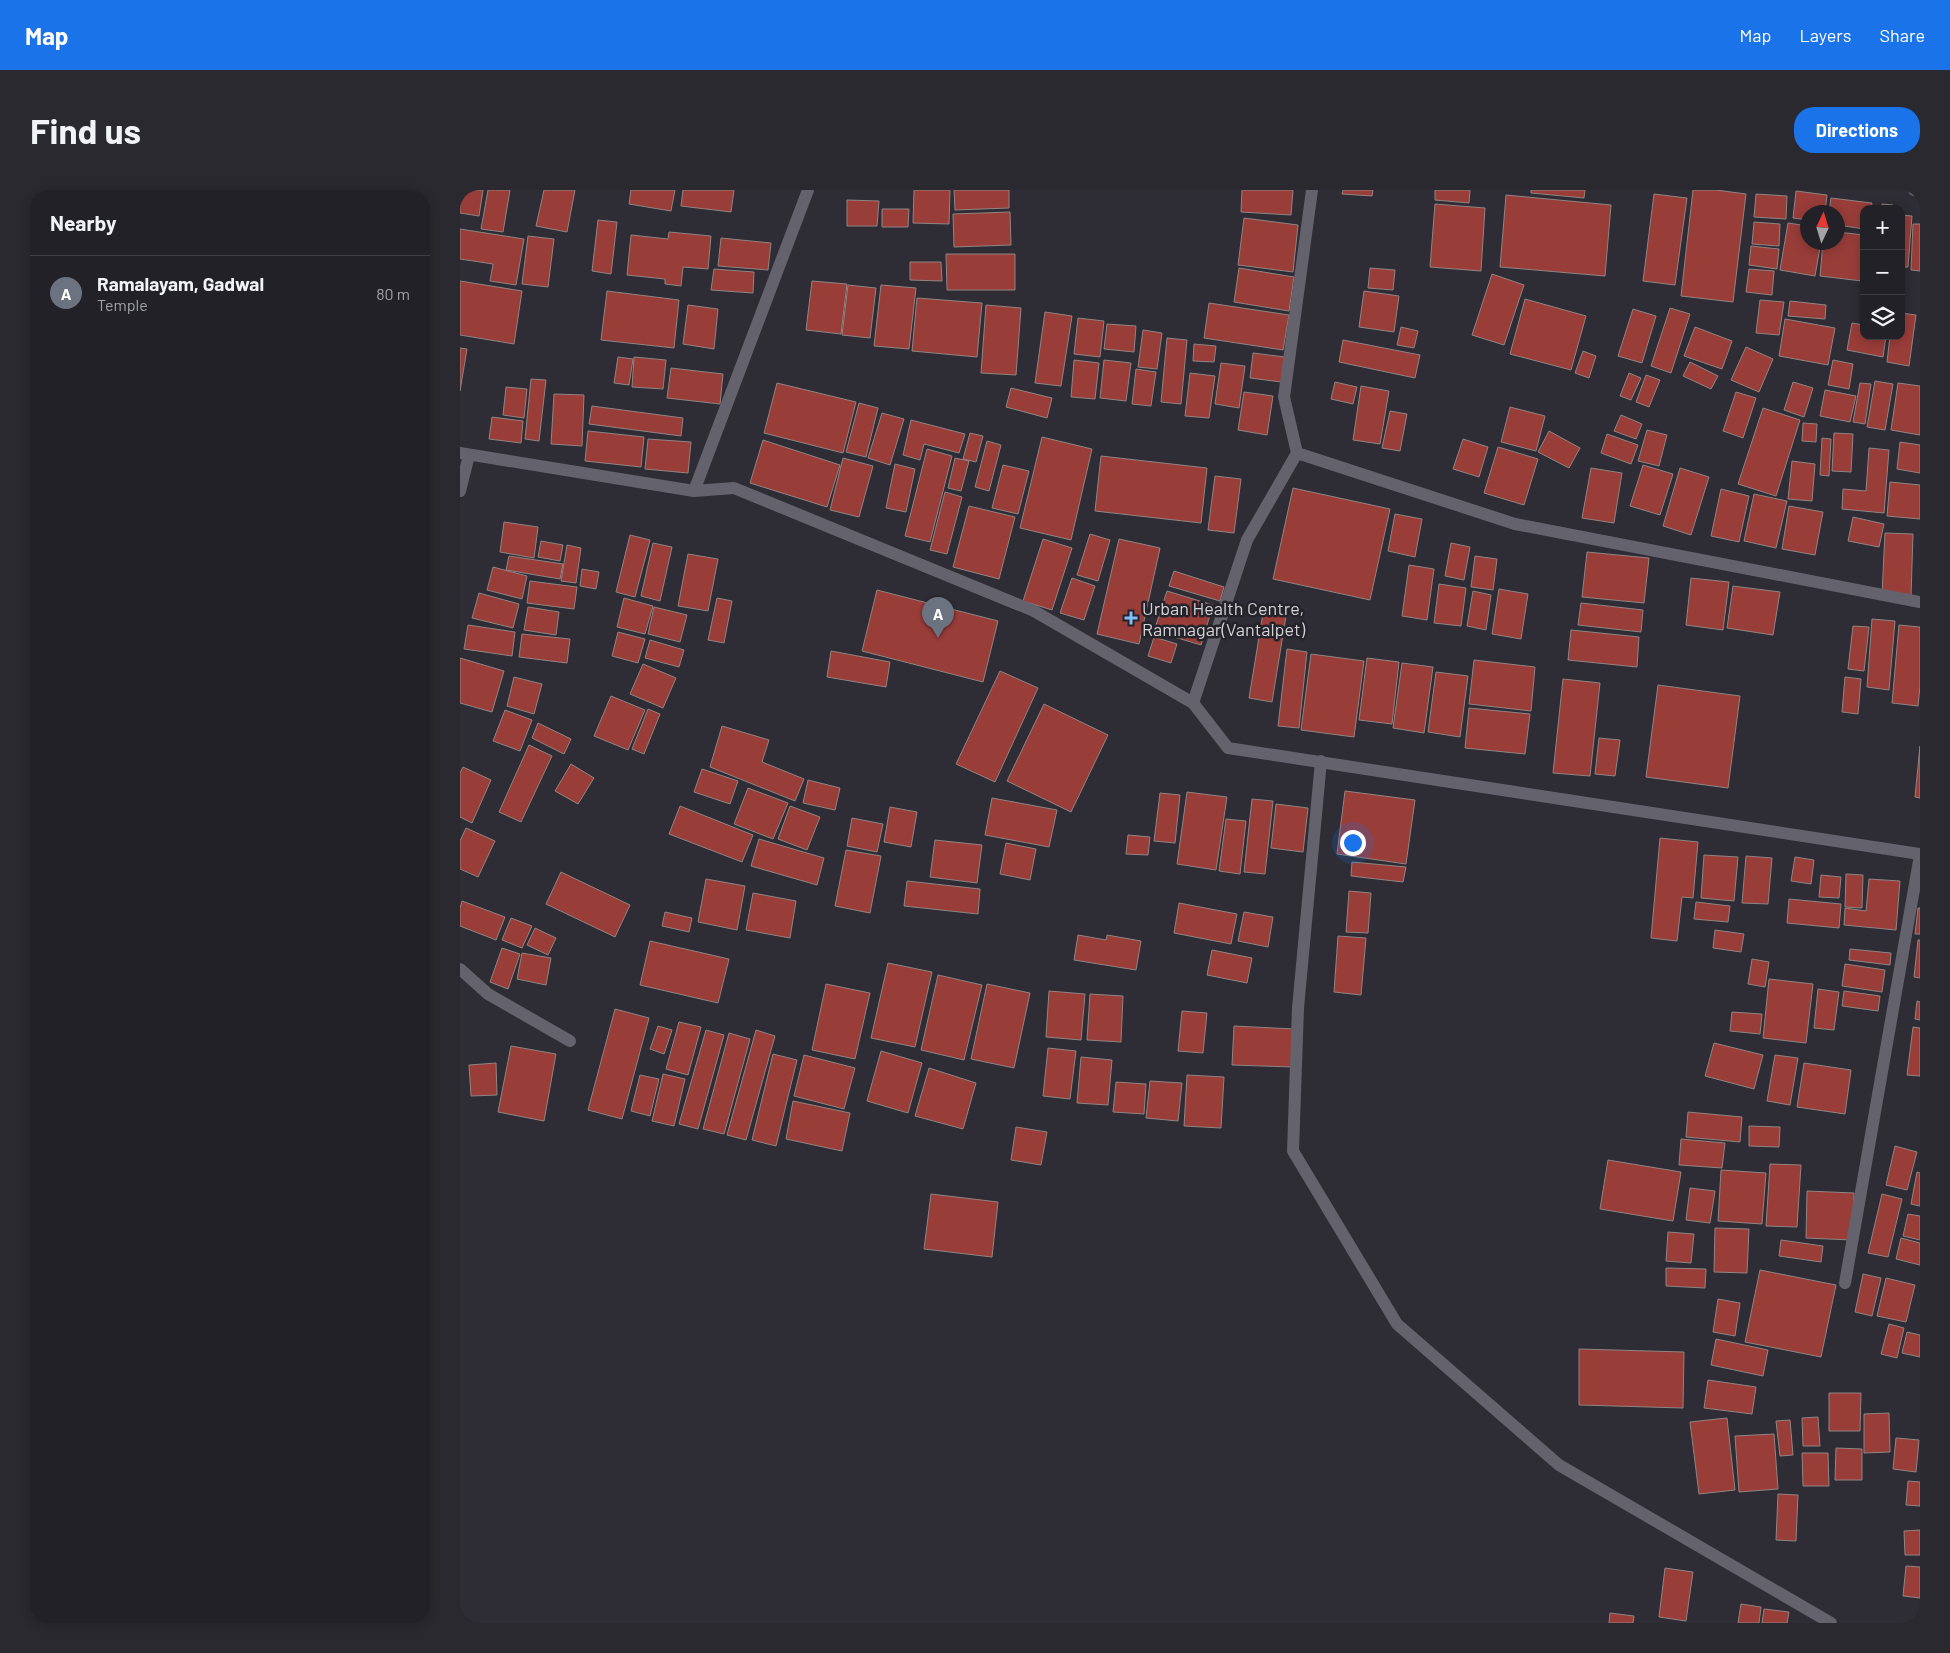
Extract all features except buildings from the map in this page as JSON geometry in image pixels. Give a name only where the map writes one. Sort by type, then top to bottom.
[{"type":"street","points":[[694,491],[808,190]]},
{"type":"street","points":[[1192,703],[1247,540],[1297,453],[1284,397],[1312,190]]},
{"type":"street","points":[[1914,190],[1920,191]]},
{"type":"street","points":[[1297,453],[1515,524],[1920,602]]},
{"type":"street","points":[[460,491],[465,454],[694,491],[734,488],[1034,611],[1192,703],[1228,748],[1920,855],[1845,1283]]},
{"type":"street","points":[[1321,761],[1298,1008],[1293,1150],[1298,1159],[1397,1324],[1537,1446],[1560,1465],[1831,1623]]},
{"type":"street","points":[[460,969],[488,994],[570,1041]]},
{"type":"place","name":"Urban Health Centre, Ramnagar(Vantalpet)","points":[[1131,618]]},
{"type":"place","name":"Ramalayam, Gadwal","points":[[938,638]]}]
